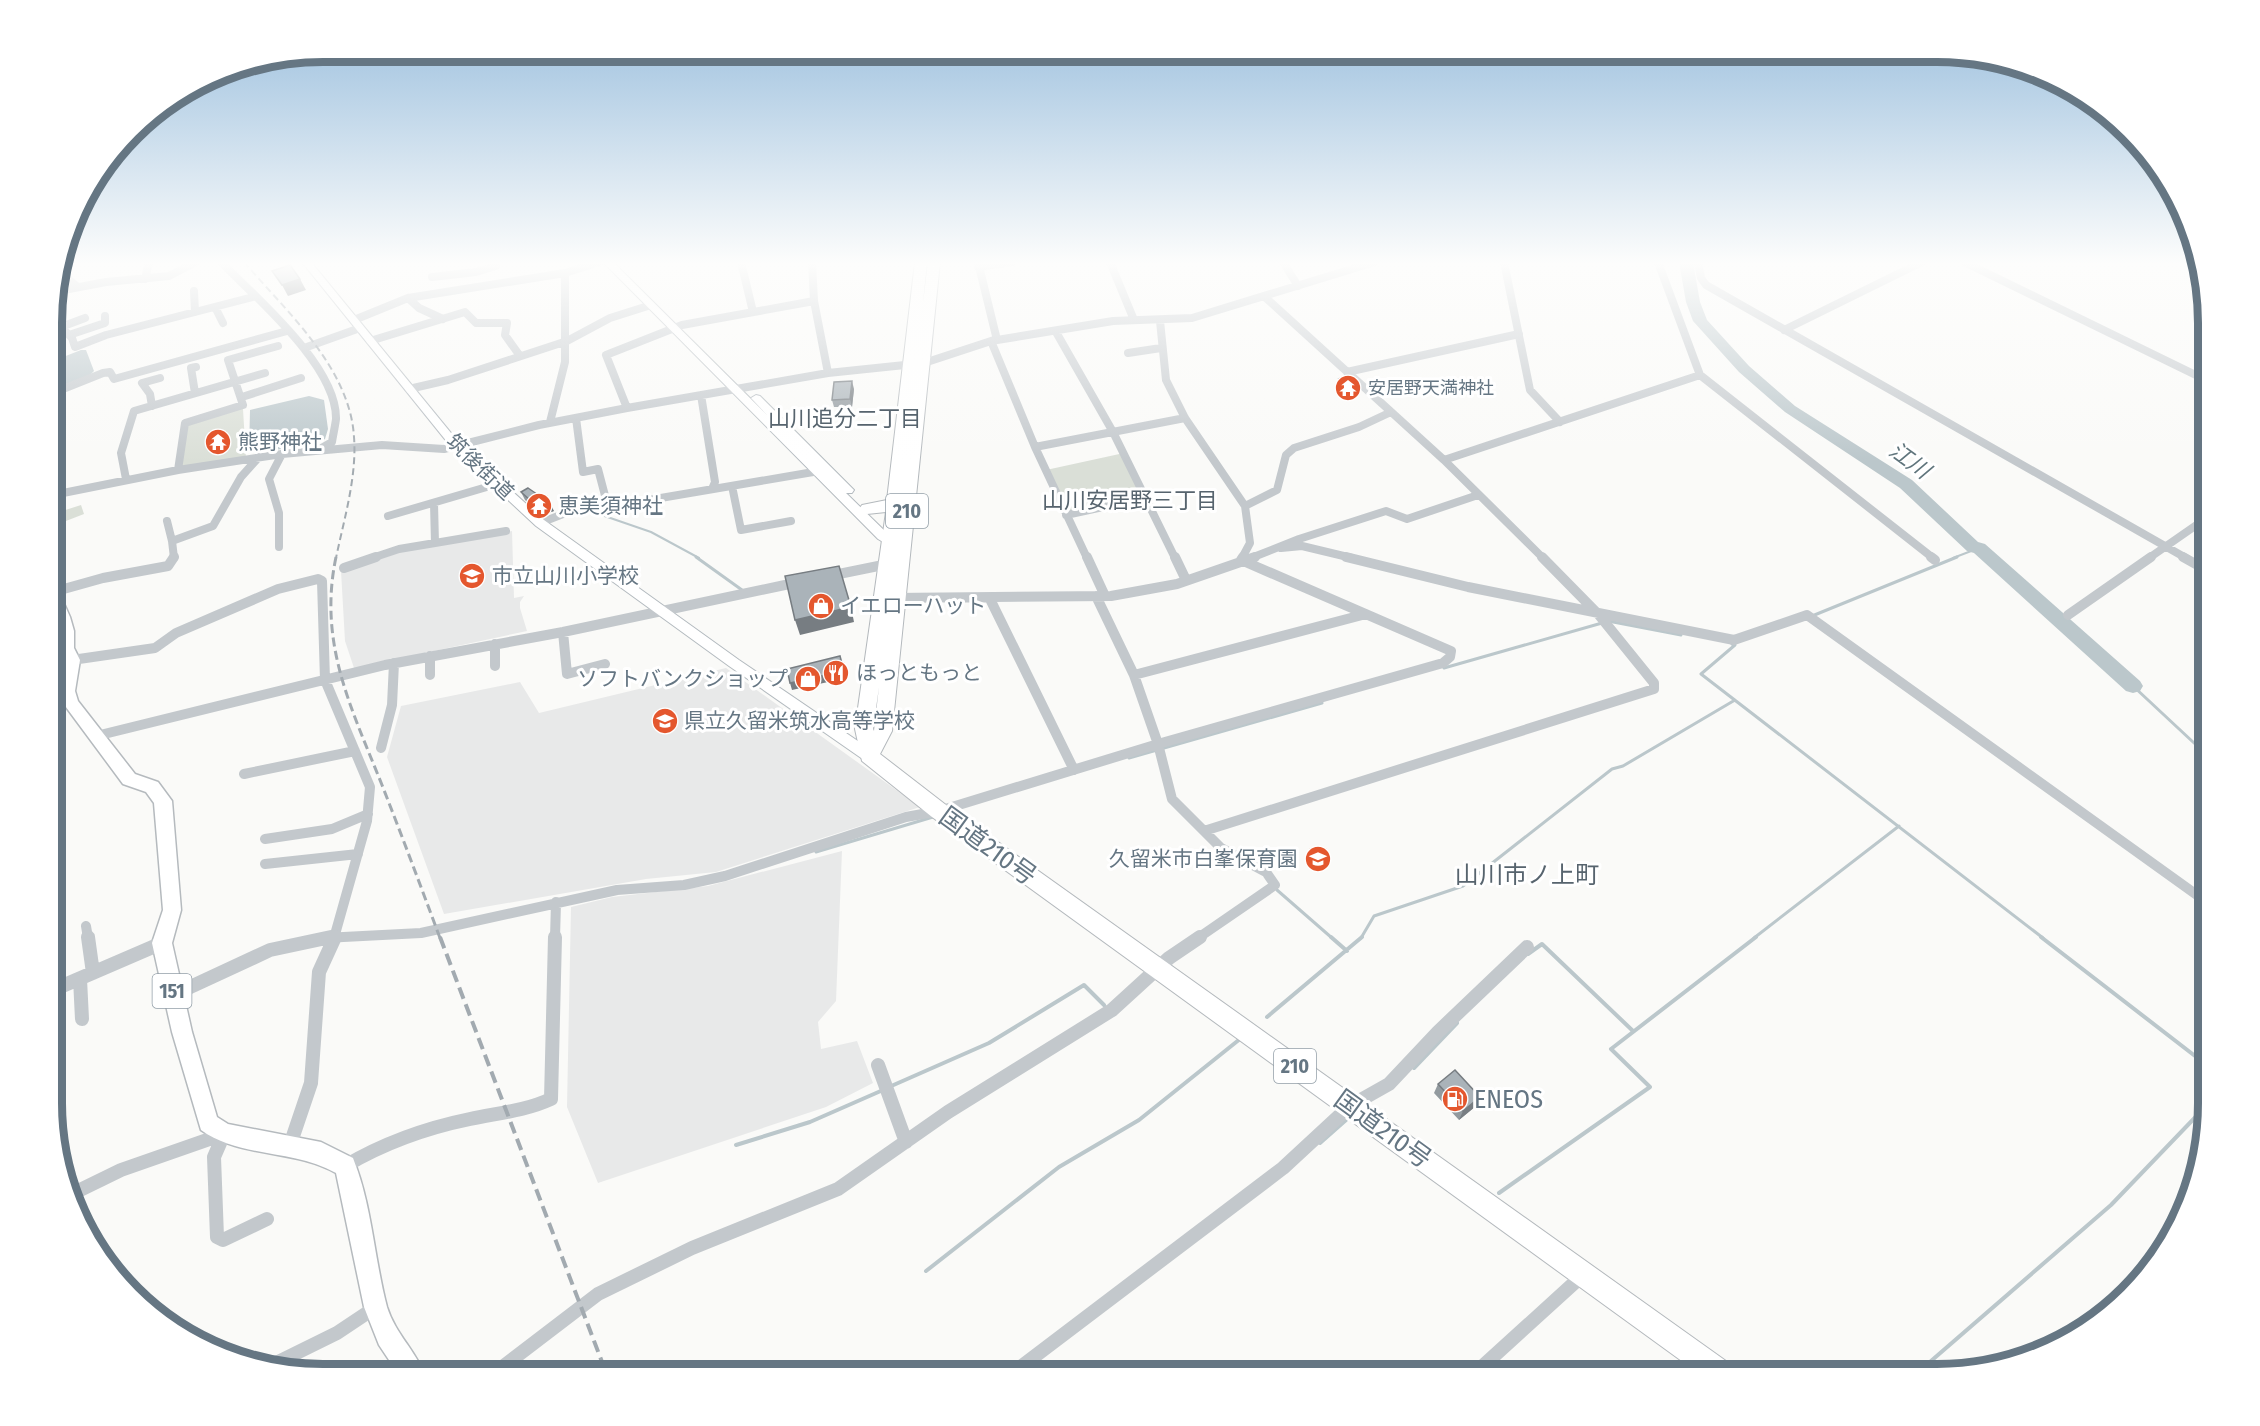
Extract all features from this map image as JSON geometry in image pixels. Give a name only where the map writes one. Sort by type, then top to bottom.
[{"type":"highway","name":"210","points":[[869,756],[883,731],[890,598],[917,364],[918,329]]},
{"type":"highway","name":"210","points":[[890,598],[888,564],[897,539],[895,502],[923,329]]},
{"type":"highway","points":[[867,509],[883,508],[895,502]]},
{"type":"highway","name":"国道210号","points":[[869,756],[939,811],[1710,1364]]},
{"type":"main road","name":"151","points":[[62,619],[66,631],[64,654],[67,691],[72,703],[129,779],[152,787],[163,801],[172,910],[162,944],[173,995],[208,1123],[224,1134]]},
{"type":"main road","points":[[224,1134],[290,1145],[321,1153],[345,1166],[376,1307],[387,1336],[406,1364]]},
{"type":"street","points":[[69,335],[88,329]]},
{"type":"street","points":[[62,331],[69,335],[75,346],[131,329]]},
{"type":"street","points":[[285,329],[304,348],[326,379],[338,426],[332,442],[317,450]]},
{"type":"street","points":[[304,348],[347,329]]},
{"type":"street","name":"筑後街道","points":[[361,329],[456,446],[540,523],[734,663],[869,756]]},
{"type":"street","points":[[370,340],[403,329]]},
{"type":"street","points":[[506,329],[505,335],[520,356]]},
{"type":"street","points":[[550,422],[565,362],[567,329]]},
{"type":"street","points":[[409,389],[448,380],[567,341],[590,329]]},
{"type":"street","points":[[627,408],[606,355],[671,329]]},
{"type":"street","points":[[680,329],[821,470],[897,539]]},
{"type":"street","points":[[819,329],[828,373]]},
{"type":"street","points":[[506,1364],[598,1294],[681,1252],[838,1189],[906,1142],[1112,1010],[1169,958],[1275,885],[1272,878],[1248,859],[1220,847],[1172,799],[1158,744],[1134,675],[1035,447],[992,329]]},
{"type":"street","points":[[62,493],[126,479],[282,454],[382,445],[444,449],[550,422],[828,373],[917,364],[994,340],[1078,329]]},
{"type":"street","points":[[1161,329],[1161,348],[1166,380],[1185,418],[1245,506],[1250,543],[1241,560]]},
{"type":"street","points":[[1204,831],[1654,689],[1654,683],[1599,615],[1444,460],[1299,329]]},
{"type":"street","points":[[1518,329],[1530,390],[1560,422]]},
{"type":"street","points":[[1683,329],[1700,375],[1935,560]]},
{"type":"street","points":[[2100,329],[2198,376]]},
{"type":"street","points":[[1784,330],[2198,565]]},
{"type":"street","points":[[62,389],[103,373],[110,372],[114,379],[287,331]]},
{"type":"street","points":[[1056,332],[1113,432],[1186,580]]},
{"type":"street","points":[[1347,372],[1519,334]]},
{"type":"street","points":[[178,470],[185,423],[243,405],[228,360],[278,346]]},
{"type":"street","points":[[1128,353],[1161,348]]},
{"type":"street","points":[[195,393],[191,368],[196,367]]},
{"type":"street","points":[[126,479],[121,453],[132,427],[131,414],[265,373]]},
{"type":"street","points":[[1444,460],[1700,375]]},
{"type":"street","points":[[152,406],[150,394],[142,383],[160,378]]},
{"type":"street","points":[[242,397],[301,378]]},
{"type":"street","points":[[701,395],[715,483],[712,489]]},
{"type":"street","points":[[1245,506],[1277,490],[1286,455],[1294,448],[1359,427],[1391,412]]},
{"type":"street","points":[[576,418],[583,472],[598,469],[608,507]]},
{"type":"street","points":[[1035,447],[1185,418]]},
{"type":"street","points":[[279,547],[279,513],[269,479],[282,454]]},
{"type":"street","points":[[172,541],[213,526],[241,477],[260,457]]},
{"type":"street","points":[[540,523],[576,509],[608,507],[821,470]]},
{"type":"street","points":[[821,470],[867,509],[897,539]]},
{"type":"street","points":[[388,516],[497,484]]},
{"type":"street","points":[[732,486],[741,530],[791,521]]},
{"type":"street","points":[[890,598],[990,599],[1100,596],[1144,591],[1186,580],[1281,548],[1299,539],[1386,511],[1407,519],[1478,495]]},
{"type":"street","points":[[1066,515],[1145,498]]},
{"type":"street","points":[[434,503],[435,543]]},
{"type":"street","points":[[62,590],[104,578],[168,566],[174,558],[167,521]]},
{"type":"street","points":[[2068,615],[2198,524]]},
{"type":"street","points":[[344,568],[399,549],[506,531]]},
{"type":"street","points":[[1281,548],[1302,546],[1447,582],[1599,615],[1734,640],[1807,615],[2198,896]]},
{"type":"street","points":[[173,995],[270,950],[335,936],[422,933],[617,890],[684,885],[725,876],[906,817],[939,811],[1158,744],[1443,663],[1450,657],[1451,651],[1241,560]]},
{"type":"street","points":[[818,578],[888,564]]},
{"type":"street","points":[[64,654],[128,654],[155,648],[176,633],[278,589],[318,579],[322,581],[325,680],[370,787],[368,814],[358,854],[335,936],[319,972],[311,1083],[302,1118],[290,1145]]},
{"type":"street","points":[[96,736],[394,663],[563,632],[662,609],[807,580]]},
{"type":"street","points":[[990,599],[1074,770]]},
{"type":"street","points":[[1134,675],[1366,614]]},
{"type":"street","points":[[563,632],[567,674],[605,664]]},
{"type":"street","points":[[495,644],[495,666]]},
{"type":"street","points":[[430,656],[430,675]]},
{"type":"street","points":[[381,748],[392,705],[394,663]]},
{"type":"street","points":[[244,774],[355,751]]},
{"type":"street","points":[[265,839],[332,829],[368,814]]},
{"type":"street","points":[[265,864],[358,854]]},
{"type":"street","points":[[345,1166],[404,1137],[472,1119],[529,1110],[551,1099],[556,903]]},
{"type":"street","points":[[86,926],[93,973]]},
{"type":"street","points":[[62,986],[162,944]]},
{"type":"street","points":[[1025,1364],[1283,1168],[1350,1106],[1389,1084],[1453,1017],[1527,947]]},
{"type":"street","points":[[80,979],[82,1019]]},
{"type":"street","points":[[878,1065],[906,1142]]},
{"type":"street","points":[[77,1193],[121,1170],[224,1134]]},
{"type":"street","points":[[224,1134],[214,1157],[218,1237],[223,1240],[267,1219]]},
{"type":"street","points":[[1485,1364],[1584,1273]]},
{"type":"street","points":[[281,1361],[337,1333],[376,1307]]},
{"type":"shaded area","points":[[86,350],[94,371],[62,387],[62,357]]},
{"type":"shaded area","points":[[309,396],[324,400],[328,429],[325,439],[313,445],[249,453],[250,410]]},
{"type":"shaded area","points":[[239,407],[243,409],[246,459],[178,470],[185,423]]},
{"type":"shaded area","points":[[1124,453],[1145,498],[1066,515],[1046,470]]},
{"type":"shaded area","points":[[81,505],[84,514],[62,523],[62,511]]},
{"type":"shaded area","points":[[512,531],[514,598],[524,596],[520,602],[520,608],[527,631],[354,668],[345,641],[341,571],[399,549]]},
{"type":"shaded area","points":[[726,668],[920,807],[716,872],[646,879],[444,914],[387,757],[401,706],[520,682],[539,713]]},
{"type":"shaded area","points":[[842,851],[836,1001],[818,1022],[821,1049],[857,1041],[873,1083],[826,1107],[598,1183],[567,1107],[571,907],[612,897],[708,886]]},
{"type":"building","points":[[1351,376],[1359,382],[1346,386],[1339,379]]},
{"type":"building","points":[[852,381],[850,399],[832,400],[834,382]]},
{"type":"building","points":[[528,488],[550,503],[539,508],[521,492]]},
{"type":"building","name":"イエローハット","points":[[839,566],[851,607],[795,620],[785,576]]},
{"type":"building","points":[[840,656],[844,671],[790,683],[787,669]]},
{"type":"building","points":[[1455,1070],[1480,1097],[1463,1111],[1438,1084]]},
{"type":"waterway","name":"江川","points":[[1707,329],[1744,369],[1790,409],[1906,484],[1973,547],[1979,548],[2133,686]]},
{"type":"waterway","points":[[590,511],[651,532],[699,558]]},
{"type":"waterway","points":[[1953,558],[1979,548]]},
{"type":"waterway","points":[[696,557],[742,590]]},
{"type":"waterway","points":[[1812,616],[1957,557]]},
{"type":"waterway","points":[[1608,621],[1681,635]]},
{"type":"waterway","points":[[1444,668],[1602,623]]},
{"type":"waterway","points":[[1732,644],[1735,645],[1701,674],[1735,700]]},
{"type":"waterway","points":[[2133,686],[2198,747]]},
{"type":"waterway","points":[[1361,938],[1374,916],[1463,886],[1612,769],[1623,766],[1735,700]]},
{"type":"waterway","points":[[1735,700],[1898,826]]},
{"type":"waterway","points":[[1129,758],[1322,703]]},
{"type":"waterway","points":[[816,852],[933,817]]},
{"type":"waterway","points":[[1754,938],[1898,826]]},
{"type":"waterway","points":[[1898,826],[2043,938]]},
{"type":"waterway","points":[[1277,890],[1332,938]]},
{"type":"waterway","points":[[1331,937],[1346,950]]},
{"type":"waterway","points":[[1499,1193],[1650,1087],[1611,1049],[1756,937]]},
{"type":"waterway","points":[[2041,937],[2198,1058]]},
{"type":"waterway","points":[[1346,950],[1361,938]]},
{"type":"waterway","points":[[1528,954],[1542,944],[1633,1031]]},
{"type":"waterway","points":[[1267,1017],[1346,950]]},
{"type":"waterway","points":[[889,1087],[989,1043],[1084,985],[1104,1005]]},
{"type":"waterway","points":[[1414,1068],[1457,1023]]},
{"type":"waterway","points":[[926,1271],[1059,1167],[1139,1120],[1240,1039]]},
{"type":"waterway","points":[[736,1145],[810,1122],[883,1090]]},
{"type":"waterway","points":[[1928,1364],[2111,1205],[2198,1114]]},
{"type":"waterway","points":[[1320,1143],[1346,1120]]},
{"type":"railway","points":[[302,329],[329,364],[341,387],[350,412],[354,437],[354,467],[336,558]]},
{"type":"railway","points":[[336,557],[331,618],[334,646],[341,674],[359,729],[440,938]]},
{"type":"railway","points":[[440,937],[603,1364]]},
{"type":"place","name":"安居野天満神社","points":[[1348,388]]},
{"type":"place","name":"熊野神社","points":[[218,442]]},
{"type":"place","name":"恵美須神社","points":[[539,506]]},
{"type":"place","name":"市立山川小学校","points":[[472,576]]},
{"type":"place","name":"イエローハット","points":[[821,606]]},
{"type":"place","name":"ほっともっと","points":[[836,673]]},
{"type":"place","name":"ソフトバンクショップ","points":[[808,679]]},
{"type":"place","name":"県立久留米筑水高等学校","points":[[665,721]]},
{"type":"place","name":"久留米市白峯保育園","points":[[1318,859]]},
{"type":"place","name":"ENEOS","points":[[1455,1099]]},
{"type":"district","name":"山川追分二丁目","points":[[845,418]]},
{"type":"district","name":"山川安居野三丁目","points":[[1130,500]]},
{"type":"district","name":"山川市ノ上町","points":[[1527,875]]}]
